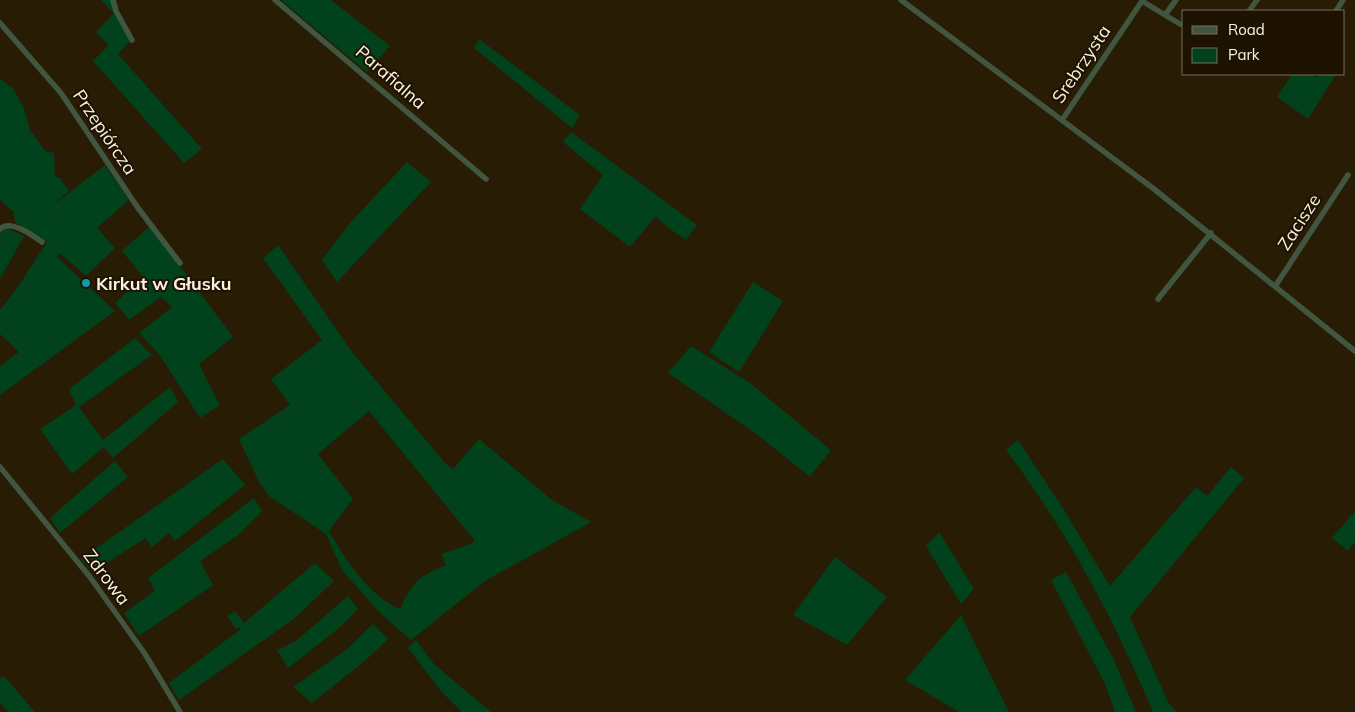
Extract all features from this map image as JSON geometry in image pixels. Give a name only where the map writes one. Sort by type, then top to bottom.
[{"type":"street","points":[[114,0],[116,11],[132,40]]},
{"type":"street","name":"Parafialna","points":[[275,0],[486,179]]},
{"type":"street","points":[[901,0],[1211,234],[1355,351]]},
{"type":"street","points":[[1165,15],[1176,0]]},
{"type":"street","points":[[1142,1],[1180,24]]},
{"type":"street","name":"Srebrzysta","points":[[1061,119],[1142,1]]},
{"type":"street","name":"Przepiórcza","points":[[0,23],[56,86],[138,208],[180,263]]},
{"type":"street","name":"Zacisze","points":[[1276,285],[1348,175]]},
{"type":"street","points":[[0,229],[7,225],[14,226],[42,242]]},
{"type":"street","points":[[1158,299],[1211,234]]},
{"type":"street","name":"Zdrowa","points":[[0,467],[90,577],[145,654],[180,712]]},
{"type":"green space","points":[[101,0],[112,0],[114,13]]},
{"type":"green space","points":[[281,0],[331,0],[390,46],[367,72]]},
{"type":"green space","points":[[114,13],[130,41],[118,54],[202,149],[184,163],[93,61],[109,45],[96,32]]},
{"type":"green space","points":[[479,39],[580,115],[572,128],[474,48]]},
{"type":"green space","points":[[1291,75],[1312,75],[1317,78],[1318,75],[1335,75],[1308,119],[1277,97]]},
{"type":"green space","points":[[0,79],[13,88],[24,108],[30,130],[45,151],[54,153],[55,177],[60,178],[69,191],[48,209],[105,165],[129,200],[97,228],[115,248],[86,276],[60,253],[57,257],[115,311],[0,395],[0,366],[19,352],[0,334],[0,310],[18,287],[47,242],[15,222],[14,212],[0,200]]},
{"type":"green space","points":[[571,132],[697,225],[686,240],[667,227],[656,216],[630,247],[580,209],[603,175],[563,142]]},
{"type":"green space","points":[[407,162],[431,182],[337,282],[322,260],[350,223]]},
{"type":"green space","points":[[150,226],[233,337],[199,364],[220,405],[200,418],[159,354],[139,333],[172,307],[161,297],[129,320],[115,303],[143,277],[122,251]]},
{"type":"green space","points":[[6,228],[24,236],[0,279],[0,233]]},
{"type":"green space","points":[[278,245],[352,352],[445,463],[453,469],[479,439],[552,500],[591,522],[485,581],[411,640],[379,612],[342,570],[326,534],[269,496],[259,482],[239,439],[290,405],[271,379],[322,340],[263,258]],"holes":[[[369,411],[474,540],[473,543],[441,554],[446,565],[417,581],[400,609],[389,604],[359,576],[329,531],[353,499],[318,454]]]},
{"type":"green space","points":[[753,282],[783,301],[739,372],[709,352]]},
{"type":"green space","points":[[135,338],[152,355],[79,407],[103,440],[170,387],[178,402],[113,458],[104,447],[72,474],[40,429],[76,405],[69,389]]},
{"type":"green space","points":[[691,346],[750,383],[831,450],[810,477],[755,433],[668,373]]},
{"type":"green space","points":[[1018,440],[1064,510],[1110,586],[1196,487],[1207,496],[1231,467],[1244,478],[1130,617],[1168,702],[1177,712],[1153,712],[1122,643],[1088,576],[1049,512],[1006,450]]},
{"type":"green space","points":[[223,459],[245,485],[175,541],[169,533],[152,547],[146,538],[92,572],[81,559]]},
{"type":"green space","points":[[115,461],[128,477],[60,533],[50,518]]},
{"type":"green space","points":[[254,498],[262,511],[237,536],[200,561],[213,585],[139,636],[124,613],[155,591],[148,578]]},
{"type":"green space","points":[[1355,511],[1355,542],[1348,551],[1332,538]]},
{"type":"green space","points":[[939,532],[974,589],[961,604],[926,546]]},
{"type":"green space","points":[[835,557],[887,597],[847,645],[793,615]]},
{"type":"green space","points":[[315,563],[334,581],[295,618],[179,700],[169,683],[241,629],[239,627],[236,629],[227,616],[235,611],[244,623]]},
{"type":"green space","points":[[1066,572],[1113,658],[1136,712],[1115,712],[1104,682],[1051,580]]},
{"type":"green space","points":[[348,596],[358,609],[340,627],[288,668],[277,650],[296,641]]},
{"type":"green space","points":[[961,615],[1009,712],[959,712],[905,680]]},
{"type":"green space","points":[[373,624],[388,639],[366,660],[312,703],[293,687],[346,650]]},
{"type":"green space","points":[[416,640],[434,664],[491,712],[462,712],[440,690],[408,648]]},
{"type":"green space","points":[[4,676],[35,712],[8,712],[0,703],[0,679]]},
{"type":"place","name":"Kirkut w Głusku","points":[[86,283]]}]
